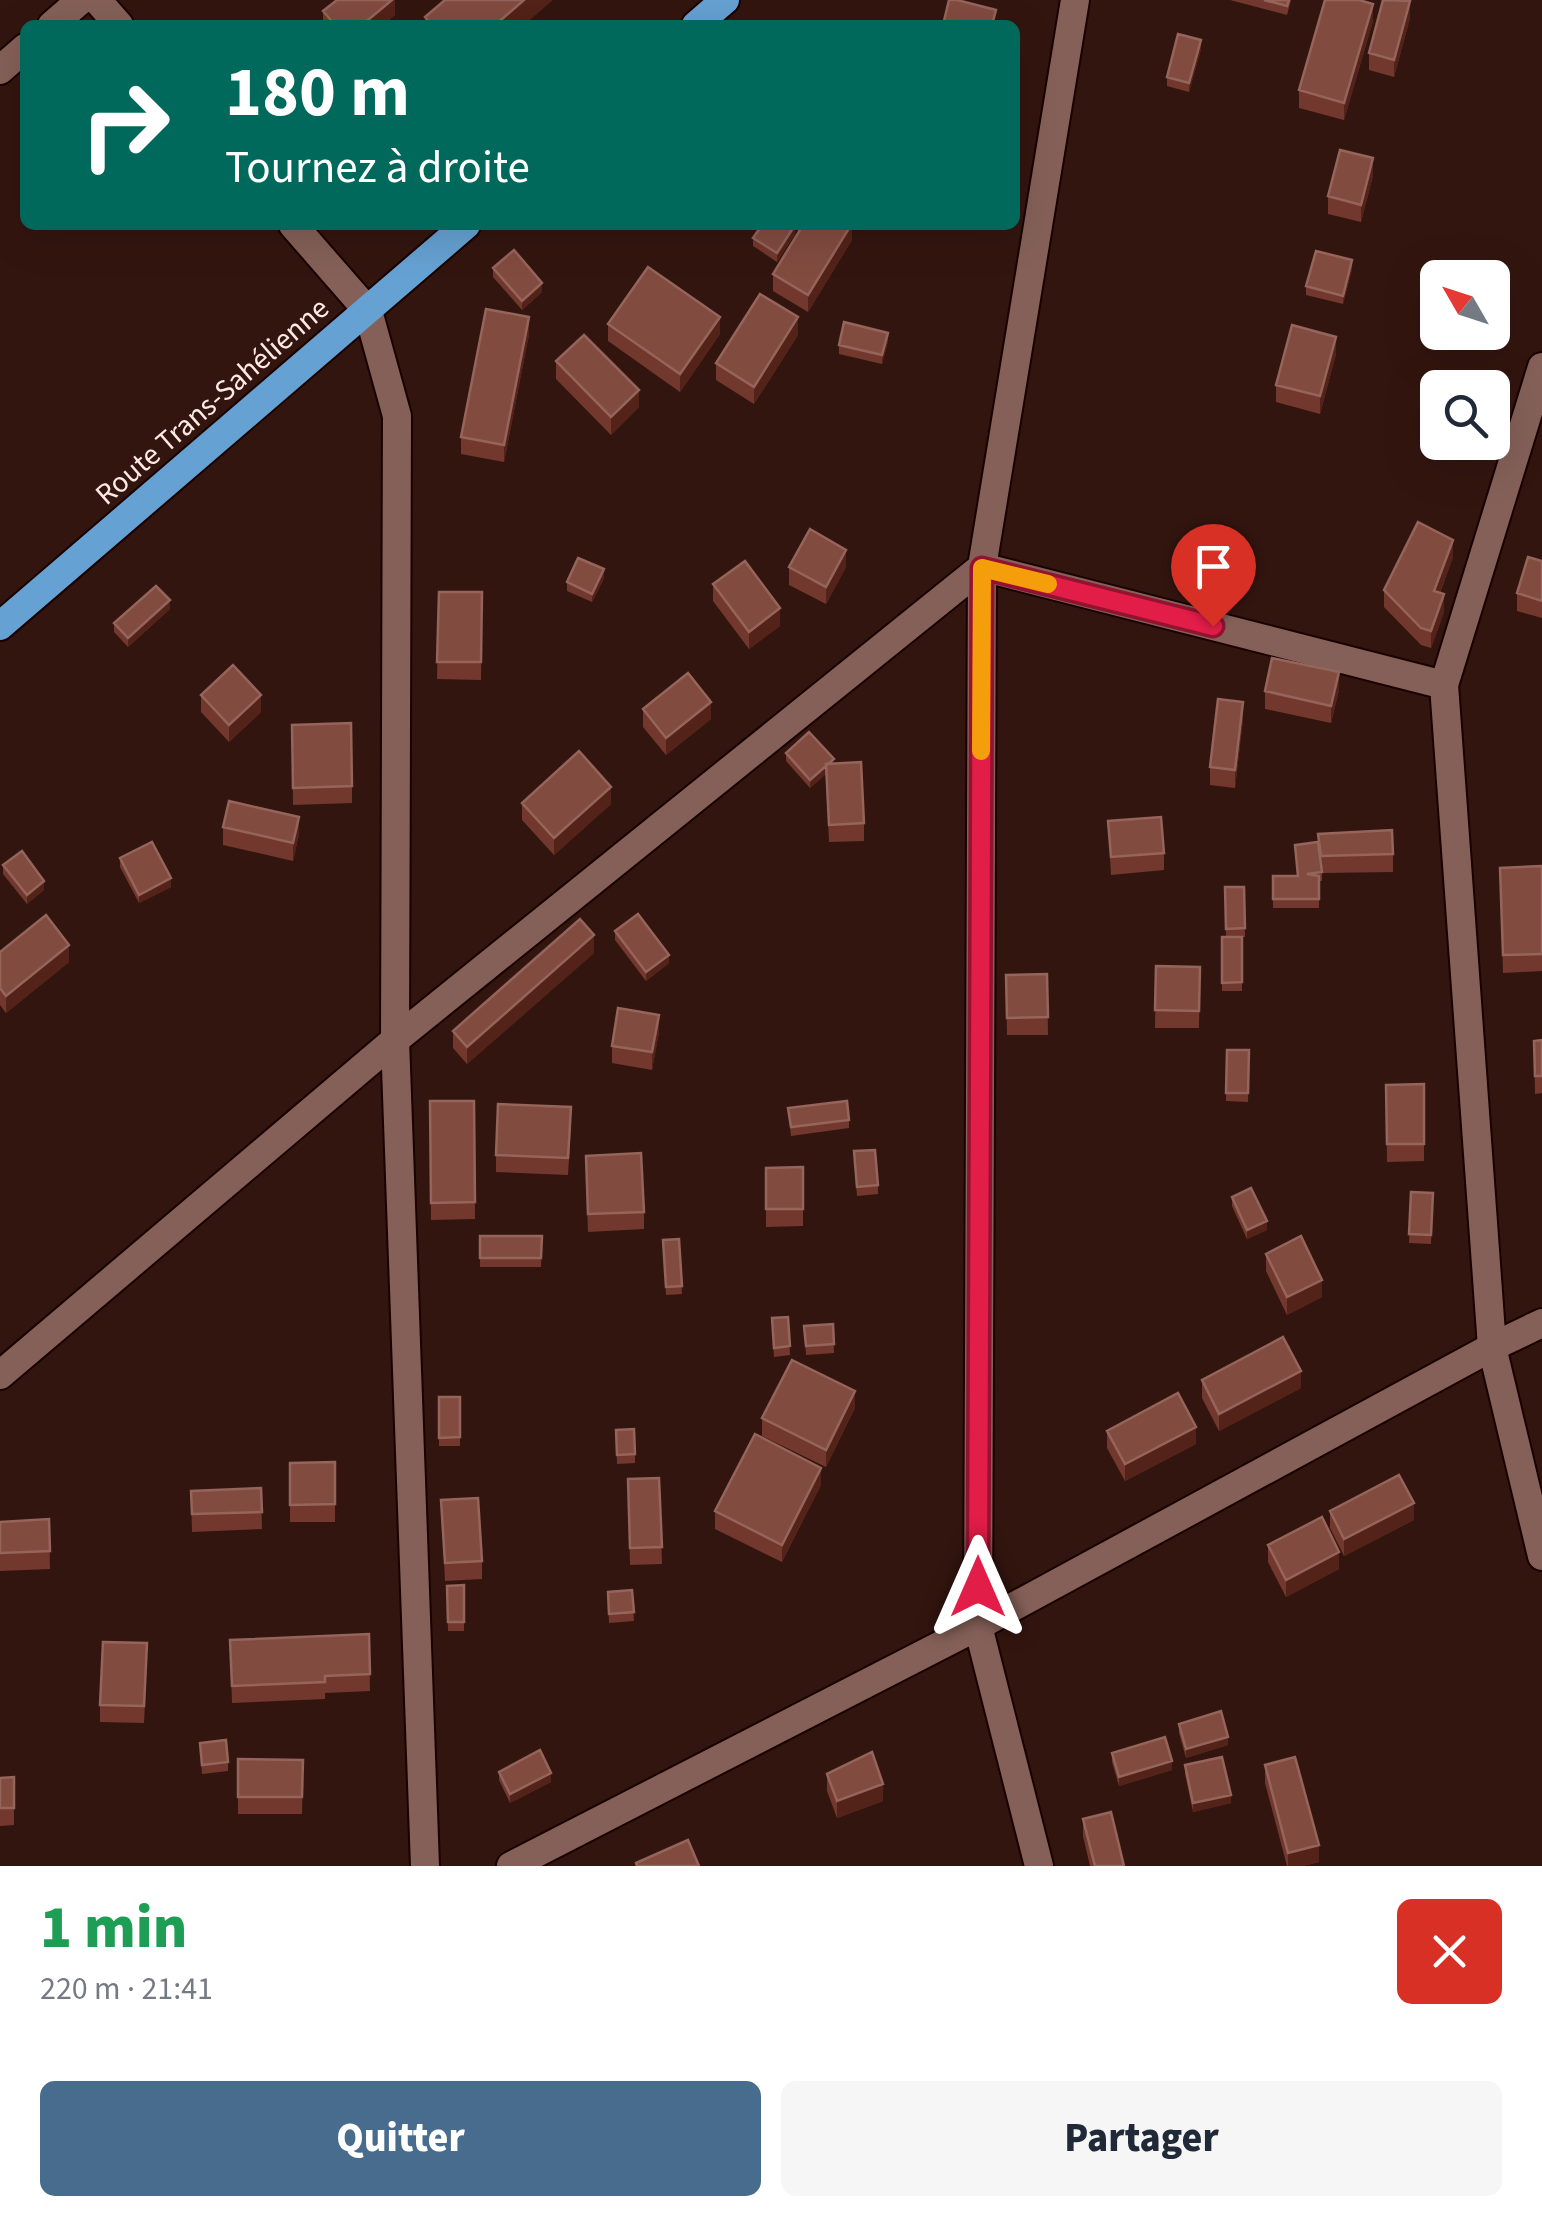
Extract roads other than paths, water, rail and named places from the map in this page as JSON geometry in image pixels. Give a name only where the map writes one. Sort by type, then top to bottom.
[{"type":"highway","points":[[702,20],[725,0]]},
{"type":"highway","name":"Route Trans-Sahélienne","points":[[0,626],[460,230]]},
{"type":"street","points":[[58,20],[81,0]]},
{"type":"street","points":[[97,0],[115,20]]},
{"type":"street","points":[[1040,1866],[978,1626],[982,568],[1075,0]]},
{"type":"street","points":[[0,70],[20,52]]},
{"type":"street","points":[[297,230],[368,311],[397,416],[395,1040],[425,1866]]},
{"type":"street","points":[[1542,366],[1444,684],[1492,1348],[1542,1556]]},
{"type":"street","points":[[982,568],[1444,684]]},
{"type":"street","points":[[0,1375],[395,1040],[982,568]]},
{"type":"street","points":[[511,1866],[978,1626],[1542,1324]]}]
